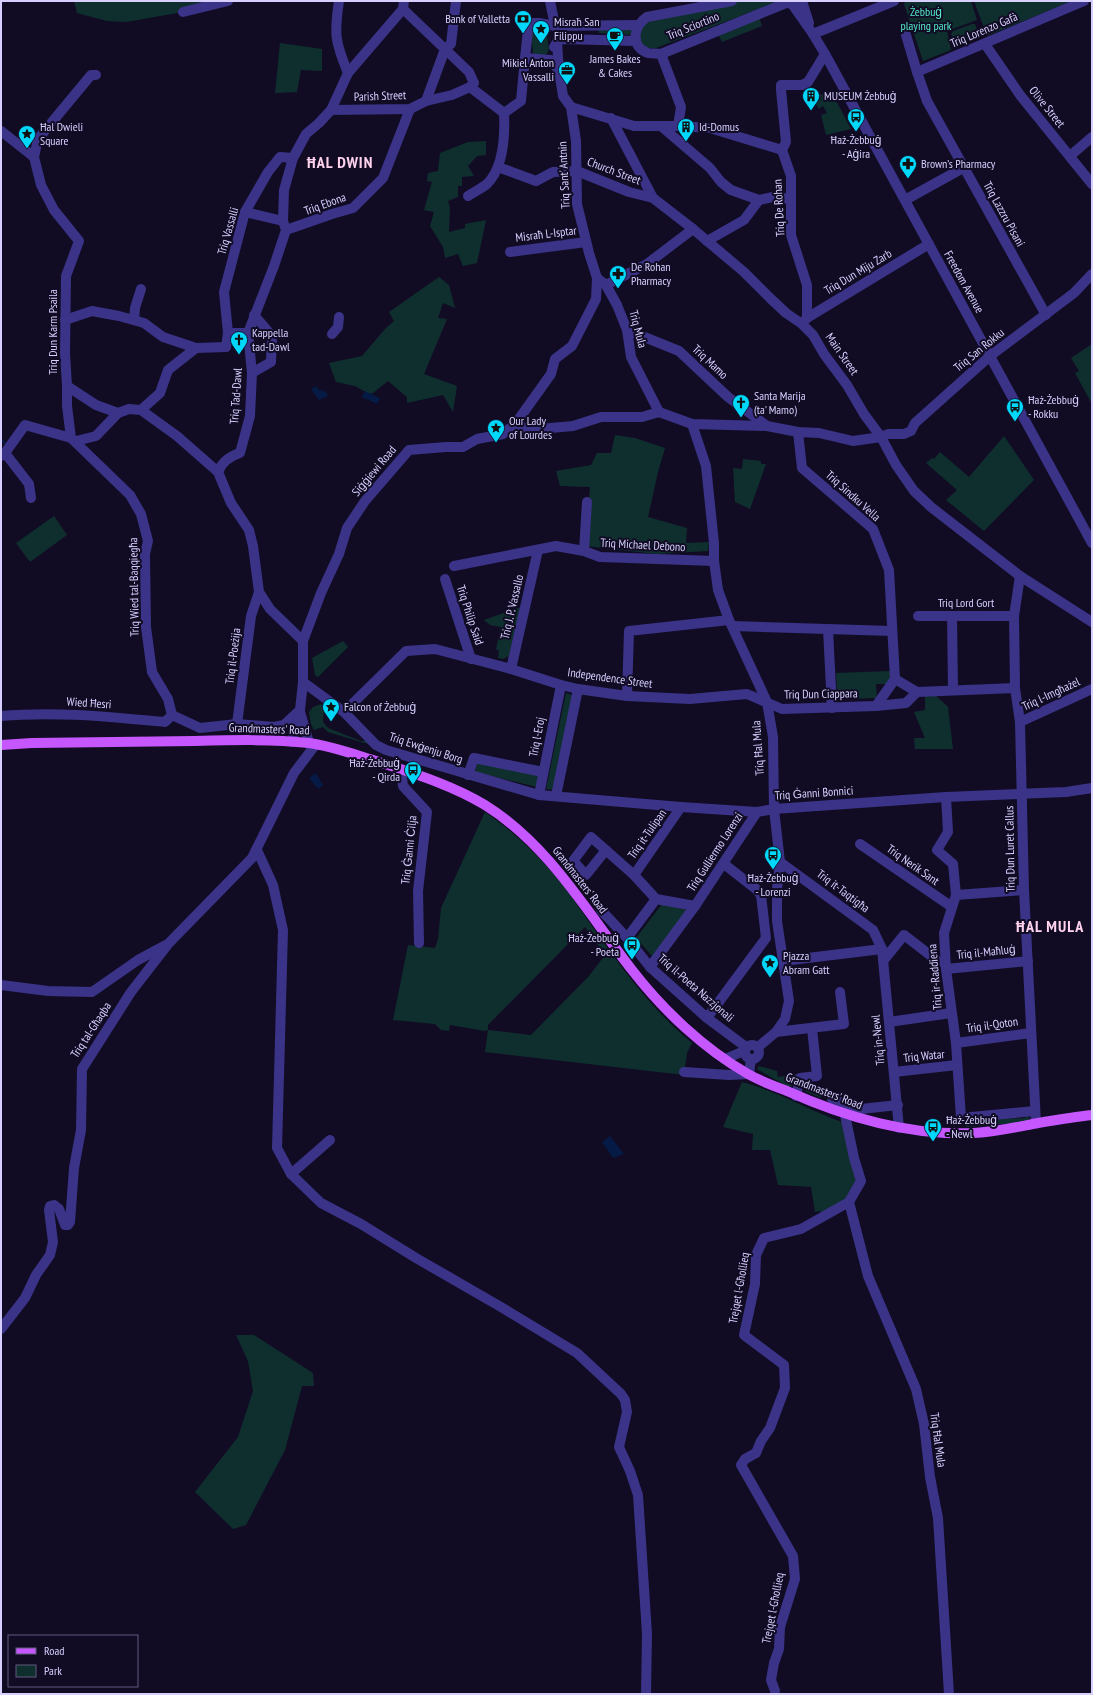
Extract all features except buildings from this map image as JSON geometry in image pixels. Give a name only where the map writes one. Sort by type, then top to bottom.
[{"type":"main road","name":"Grandmasters' Road","points":[[1,745],[32,743],[236,740],[292,742],[312,744],[439,781],[485,805],[526,835],[544,854],[579,898],[645,986],[679,1021],[725,1058],[749,1074],[796,1096],[846,1115],[899,1128],[945,1133],[973,1133],[1009,1129],[1092,1114]]},
{"type":"street","points":[[183,12],[228,1]]},
{"type":"street","points":[[339,1],[335,37],[338,51],[348,73]]},
{"type":"street","points":[[426,101],[445,49],[451,44],[456,1]]},
{"type":"street","name":"Triq Sciortino","points":[[539,23],[555,26],[638,25],[647,18],[680,6],[732,1]]},
{"type":"street","points":[[813,34],[894,1]]},
{"type":"street","name":"Triq Lorenzo Gafà","points":[[916,72],[1084,1]]},
{"type":"street","name":"Triq Sciortino","points":[[636,41],[643,50],[648,53],[661,54],[793,2]]},
{"type":"street","name":"Freedom Avenue","points":[[793,2],[825,54],[889,175],[905,200],[1092,543]]},
{"type":"street","points":[[504,113],[521,101],[528,28],[532,23],[539,23],[547,15],[551,4]]},
{"type":"street","points":[[551,4],[555,26]]},
{"type":"street","points":[[293,158],[306,134],[331,110],[348,73],[404,5],[445,49],[469,72],[474,83],[470,87],[504,113],[505,134],[498,167],[487,183],[468,196]]},
{"type":"street","points":[[546,59],[557,42],[562,39],[636,41],[635,34],[638,25]]},
{"type":"street","name":"Triq Lazzru Pisani","points":[[906,35],[916,72],[927,101],[1046,316]]},
{"type":"street","name":"Triq Sant' Antnin","points":[[557,42],[559,71],[563,96],[570,107],[576,141],[577,204],[586,242],[597,278]]},
{"type":"street","name":"Olive Street","points":[[985,44],[1020,95],[1092,184]]},
{"type":"street","points":[[661,54],[681,107],[678,126]]},
{"type":"street","name":"Triq De Rohan","points":[[804,321],[807,285],[791,235],[791,176],[782,150],[786,142],[781,85],[802,85],[808,82],[825,54]]},
{"type":"street","points":[[525,58],[551,60],[559,71]]},
{"type":"street","points":[[1,131],[34,157],[38,139],[91,76],[96,75]]},
{"type":"street","name":"Parish Street","points":[[331,110],[410,109],[426,101],[452,94],[470,87]]},
{"type":"street","points":[[570,107],[634,126],[710,128],[782,150]]},
{"type":"street","name":"Triq Ebona","points":[[284,226],[353,208],[383,178],[410,109]]},
{"type":"street","name":"Main Street","points":[[611,118],[653,198],[744,272],[786,313],[804,321],[824,354],[847,385],[864,414],[881,437],[896,464],[914,491],[931,507],[1020,576],[1092,622]]},
{"type":"street","points":[[661,126],[710,168],[721,182],[731,190],[758,200],[777,196],[790,200]]},
{"type":"street","points":[[1070,156],[1092,137]]},
{"type":"street","name":"Triq Dun Karm Psaila","points":[[34,157],[41,185],[54,210],[79,241],[66,276],[65,353],[67,386],[96,405],[118,413],[129,409],[140,410]]},
{"type":"street","name":"Triq Vassalli","points":[[228,333],[224,292],[245,212],[268,172],[280,157],[293,158]]},
{"type":"street","name":"Triq Tad-Dawl","points":[[218,472],[220,467],[231,456],[240,453],[250,416],[252,373],[248,333],[274,266],[284,226],[284,190],[293,158]]},
{"type":"street","name":"Church Street","points":[[498,167],[536,181],[553,172],[577,171],[629,192],[653,198]]},
{"type":"street","points":[[905,200],[964,168]]},
{"type":"street","points":[[707,241],[744,220],[758,200]]},
{"type":"street","points":[[245,212],[284,226]]},
{"type":"street","points":[[606,285],[647,264],[664,253],[693,229]]},
{"type":"street","name":"Misraħ L-Isptar","points":[[510,252],[586,242]]},
{"type":"street","name":"Triq Dun Miju Zarb","points":[[804,321],[929,244]]},
{"type":"street","name":"Triq San Rokku","points":[[881,437],[888,434],[904,434],[911,431],[915,422],[990,356],[1074,294],[1092,274]]},
{"type":"street","name":"Triq Mula","points":[[597,278],[606,285],[617,304],[627,330],[632,356],[660,412]]},
{"type":"street","name":"Siġġiewi Road","points":[[292,742],[300,710],[303,682],[303,641],[321,593],[339,554],[347,528],[365,501],[409,450],[462,447],[477,439],[503,434],[516,422],[551,374],[556,359],[572,346],[596,299],[597,278]]},
{"type":"street","points":[[134,320],[135,308],[141,289]]},
{"type":"street","points":[[65,320],[92,312],[119,316],[144,323],[163,337],[196,348],[226,347],[228,333],[248,333]]},
{"type":"street","points":[[252,373],[271,362],[272,336],[254,315]]},
{"type":"street","points":[[332,334],[338,327],[339,317]]},
{"type":"street","name":"Triq Mamo","points":[[627,330],[679,351],[728,397],[767,426]]},
{"type":"street","points":[[196,348],[168,370],[160,393],[140,410],[177,436],[218,472],[231,503],[249,530],[253,546],[259,592],[270,609],[303,641]]},
{"type":"street","points":[[67,386],[67,406],[73,440]]},
{"type":"street","points":[[516,422],[528,430],[573,426],[600,417],[642,417],[660,412]]},
{"type":"street","name":"Triq Mamo","points":[[660,412],[692,424],[767,426],[798,432],[819,433],[853,441],[881,437]]},
{"type":"street","points":[[31,498],[29,484],[3,455],[25,425],[73,440],[96,436],[118,413]]},
{"type":"street","name":"Triq Ħal Mula","points":[[692,424],[706,466],[718,590],[766,702],[773,737],[774,809],[780,862],[777,890],[777,921],[789,1001],[785,1019],[776,1032],[758,1047],[758,1056],[747,1052]]},
{"type":"street","name":"Triq Sindku Vella","points":[[798,432],[802,468],[873,529],[889,570],[895,679]]},
{"type":"street","name":"Triq Wied tal-Baqqiegħa","points":[[73,440],[130,495],[141,514],[148,541],[145,554],[146,627],[152,672],[168,699],[172,715]]},
{"type":"street","points":[[584,551],[587,502]]},
{"type":"street","name":"Triq Michael Debono","points":[[454,566],[556,546],[584,551],[600,557],[714,561]]},
{"type":"street","name":"Triq J. P. Vassallo","points":[[511,669],[538,550]]},
{"type":"street","name":"Triq Dun Luret Callus","points":[[1020,576],[1014,616],[1015,688],[1020,722],[1024,890],[1036,1123]]},
{"type":"street","name":"Triq Philip Said","points":[[445,580],[471,659]]},
{"type":"street","name":"Triq il-Poeżija","points":[[237,724],[251,616],[259,592]]},
{"type":"street","name":"Triq Lord Gort","points":[[918,616],[1014,616]]},
{"type":"street","points":[[952,616],[954,690]]},
{"type":"street","points":[[627,696],[629,631],[731,623],[892,631]]},
{"type":"street","points":[[828,629],[832,708]]},
{"type":"street","name":"Independence Street","points":[[344,712],[406,651],[435,649],[511,669],[578,689],[627,696],[690,699],[747,694],[766,702]]},
{"type":"street","points":[[876,706],[895,679],[917,692],[1015,688]]},
{"type":"street","name":"Triq Ewġenju Borg","points":[[303,682],[344,712],[376,745],[386,750],[539,795]]},
{"type":"street","name":"Triq l-Eroj","points":[[539,795],[561,685]]},
{"type":"street","points":[[556,796],[578,689]]},
{"type":"street","name":"Triq l-Imgħażel","points":[[1020,722],[1092,689]]},
{"type":"street","name":"Triq Dun Ciappara","points":[[766,702],[782,709],[876,706],[906,704],[917,692]]},
{"type":"street","points":[[172,715],[200,728],[237,724],[274,727],[284,725],[300,710]]},
{"type":"street","name":"Siġġiewi Road","points":[[300,710],[312,744]]},
{"type":"street","name":"Wied Ħesri","points":[[1,716],[25,714],[70,714],[165,722],[172,715]]},
{"type":"street","name":"Triq tal-Għaqba","points":[[1,1329],[25,1298],[36,1275],[50,1255],[53,1242],[49,1210],[50,1206],[54,1205],[59,1209],[65,1225],[68,1225],[70,1222],[74,1168],[80,1130],[82,1069],[131,992],[169,943],[255,854],[294,773],[312,744]]},
{"type":"street","points":[[468,775],[474,758],[543,772]]},
{"type":"street","name":"Triq Ġanni Ċilja","points":[[401,769],[403,786],[427,812],[418,891],[420,943]]},
{"type":"street","name":"Triq Ġanni Bonnici","points":[[539,795],[757,812],[774,809],[946,797],[1066,792],[1092,788]]},
{"type":"street","name":"Triq ir-Raddiena","points":[[946,797],[948,832],[937,850],[953,864],[956,895],[944,933],[943,966],[956,1043],[961,1118],[1035,1111]]},
{"type":"street","name":"Triq it-Tulipan","points":[[634,875],[681,807]]},
{"type":"street","name":"Triq Gulliermo Lorenzi","points":[[650,967],[724,864],[757,812]]},
{"type":"street","name":"Triq Nerik Sant","points":[[860,844],[952,907]]},
{"type":"street","points":[[609,853],[634,875],[656,899],[627,938]]},
{"type":"street","points":[[255,854],[273,885],[283,930],[277,1148],[291,1174],[321,1203],[360,1224],[577,1353],[621,1394],[625,1400],[627,1412],[619,1447],[630,1471],[638,1495],[647,1634],[646,1694]]},
{"type":"street","name":"Triq it-Taqtigħa","points":[[780,862],[873,930],[882,949]]},
{"type":"street","points":[[707,1018],[766,938],[761,895],[756,889],[724,864]]},
{"type":"street","points":[[956,895],[1024,890]]},
{"type":"street","name":"Triq Gulliermo Lorenzi","points":[[656,899],[695,906]]},
{"type":"street","name":"Triq il-Poeta Nazzjonali","points":[[601,910],[627,938],[650,967],[747,1052]]},
{"type":"street","points":[[883,961],[904,936],[943,966]]},
{"type":"street","points":[[1,985],[48,991],[92,992],[138,960],[169,943]]},
{"type":"street","points":[[783,961],[882,949]]},
{"type":"street","name":"Triq in-Newl","points":[[882,949],[899,1128]]},
{"type":"street","name":"Triq il-Maħluġ","points":[[943,966],[1028,961]]},
{"type":"street","points":[[776,1032],[844,1024],[840,992]]},
{"type":"street","points":[[889,1022],[951,1013]]},
{"type":"street","points":[[796,1096],[800,1078],[817,1076],[812,1028]]},
{"type":"street","name":"Triq il-Qoton","points":[[956,1043],[1031,1033]]},
{"type":"street","points":[[684,1072],[729,1075],[749,1074],[747,1052],[725,1058]]},
{"type":"street","name":"Triq Watar","points":[[894,1072],[957,1066]]},
{"type":"street","points":[[832,1099],[862,1109],[898,1105]]},
{"type":"street","name":"Trejqet l-Għollieq","points":[[775,1691],[771,1680],[774,1663],[779,1649],[780,1627],[794,1579],[793,1556],[741,1465],[745,1459],[756,1453],[761,1441],[770,1428],[785,1388],[784,1365],[744,1335],[755,1284],[756,1255],[764,1238],[801,1229],[849,1202],[861,1182],[854,1158],[846,1115]]},
{"type":"street","points":[[291,1174],[330,1140]]},
{"type":"street","name":"Triq Ħal Mula","points":[[849,1202],[868,1276],[916,1389],[924,1424],[930,1477],[938,1518],[949,1694]]},
{"type":"green space","points":[[74,1],[220,1],[183,12],[126,22],[107,21],[77,13]]},
{"type":"green space","points":[[741,1],[780,1],[656,48],[648,48],[641,44],[638,30],[645,21]]},
{"type":"green space","name":"Żebbuġ playing park","points":[[905,1],[971,1],[977,20],[947,31],[951,50],[923,61],[904,4]]},
{"type":"green space","points":[[974,1],[1072,1],[987,36]]},
{"type":"green space","points":[[759,17],[762,26],[722,42],[718,34]]},
{"type":"green space","points":[[975,24],[979,35],[978,37],[957,45],[951,34],[953,31]]},
{"type":"green space","points":[[534,27],[538,27],[546,31],[549,49],[546,55],[533,53],[531,32]]},
{"type":"green space","points":[[598,30],[632,30],[632,35],[599,33]]},
{"type":"green space","points":[[280,43],[322,49],[322,71],[301,70],[297,92],[275,93]]},
{"type":"green space","points":[[826,92],[828,95],[832,93],[851,129],[826,135],[821,115],[827,113],[823,106],[819,109],[815,103],[821,99],[820,95]]},
{"type":"green space","points":[[486,141],[486,155],[477,156],[468,166],[474,176],[462,177],[462,186],[458,186],[458,197],[448,201],[450,208],[449,232],[465,228],[465,224],[486,220],[477,263],[463,266],[458,254],[445,258],[443,247],[430,226],[434,212],[424,210],[432,182],[427,181],[428,173],[438,171],[440,153],[468,142]]},
{"type":"green space","points":[[439,277],[449,285],[455,308],[443,303],[438,318],[447,319],[424,374],[457,386],[453,412],[443,395],[407,403],[407,397],[388,381],[373,393],[369,394],[355,386],[336,382],[329,363],[362,356],[385,329],[394,321],[389,312]]},
{"type":"green space","points":[[1092,344],[1092,404],[1075,373],[1079,371],[1071,358]]},
{"type":"green space","points":[[615,435],[635,438],[665,448],[648,517],[687,528],[686,543],[709,542],[708,551],[656,554],[586,546],[590,487],[560,486],[556,471],[591,465],[597,453],[611,453]]},
{"type":"green space","points":[[1004,436],[1034,480],[984,531],[946,500],[957,490],[926,463],[932,458],[934,459],[940,452],[969,477]]},
{"type":"green space","points":[[743,459],[761,461],[761,464],[766,464],[750,509],[735,502],[733,468],[742,469]]},
{"type":"green space","points":[[54,516],[67,535],[30,562],[16,543]]},
{"type":"green space","points":[[521,607],[509,656],[503,659],[498,658],[499,651],[496,649],[501,627],[490,625],[484,620]]},
{"type":"green space","points":[[343,641],[348,647],[318,677],[315,675],[312,658]]},
{"type":"green space","points":[[890,671],[891,679],[887,684],[876,684],[877,698],[841,699],[837,696],[836,673]]},
{"type":"green space","points":[[566,693],[572,695],[553,790],[546,789]]},
{"type":"green space","points":[[925,695],[935,695],[948,707],[953,749],[915,749],[914,738],[925,738],[914,712],[925,710]]},
{"type":"green space","points":[[321,704],[324,706],[323,722],[328,728],[361,741],[366,741],[368,744],[328,732],[323,727],[314,730],[311,724],[309,712],[313,707]]},
{"type":"green space","points":[[478,761],[539,775],[537,787],[475,772]]},
{"type":"green space","points":[[485,812],[516,836],[553,874],[566,889],[616,960],[639,989],[664,1017],[692,1043],[687,1053],[684,1075],[485,1052],[488,1030],[485,1031],[450,1025],[449,1031],[441,1030],[435,1024],[393,1020],[408,945],[435,948],[438,939],[441,908]],"holes":[[[585,927],[605,955],[589,976],[531,1035],[488,1030],[488,1025]]]},
{"type":"green space","points":[[662,904],[687,910],[652,956],[636,938]]},
{"type":"green space","points":[[759,1066],[777,1071],[778,1077],[797,1074],[792,1086],[788,1087],[757,1069]]},
{"type":"green space","points":[[742,1082],[768,1090],[842,1122],[857,1183],[845,1200],[822,1215],[820,1211],[815,1212],[811,1187],[778,1185],[770,1150],[752,1150],[753,1134],[723,1127]]},
{"type":"green space","points":[[805,1086],[820,1088],[821,1098],[806,1092]]},
{"type":"green space","points":[[1027,1116],[1030,1119],[1028,1122],[966,1127],[966,1121],[1025,1118]]},
{"type":"green space","points":[[236,1335],[254,1335],[313,1373],[314,1386],[302,1386],[285,1450],[246,1525],[233,1529],[195,1492],[238,1437],[253,1391],[248,1361]]},
{"type":"water","points":[[316,386],[319,390],[325,391],[328,395],[319,400],[311,389]]},
{"type":"water","points":[[365,391],[380,398],[377,404],[362,397]]},
{"type":"water","points":[[316,773],[323,785],[318,789],[309,778]]},
{"type":"water","points":[[610,1136],[624,1154],[613,1158],[602,1142]]},
{"type":"waterway","points":[[1,440],[5,443]]},
{"type":"place","name":"Bank of Valletta","points":[[523,34]]},
{"type":"place","name":"Misraħ San Filippu","points":[[541,44]]},
{"type":"place","name":"James Bakes & Cakes","points":[[615,51]]},
{"type":"place","name":"Mikiel Anton Vassalli","points":[[567,85]]},
{"type":"place","name":"MUSEUM Żebbuġ","points":[[811,111]]},
{"type":"place","name":"Ħaż-Żebbuġ - Aġira","points":[[856,132]]},
{"type":"place","name":"Id-Domus","points":[[686,142]]},
{"type":"place","name":"Ħal Dwieli Square","points":[[27,149]]},
{"type":"place","name":"Brown’s Pharmacy","points":[[908,179]]},
{"type":"place","name":"De Rohan Pharmacy","points":[[618,289]]},
{"type":"place","name":"Kappella tad-Dawl","points":[[239,355]]},
{"type":"place","name":"Santa Marija (ta' Mamo)","points":[[741,418]]},
{"type":"place","name":"Ħaż-Żebbuġ - Rokku","points":[[1015,422]]},
{"type":"place","name":"Our Lady of Lourdes","points":[[496,443]]},
{"type":"place","name":"Falcon of Żebbuġ","points":[[331,722]]},
{"type":"place","name":"Ħaż-Żebbuġ - Qirda","points":[[413,785]]},
{"type":"place","name":"Ħaż-Żebbuġ - Lorenzi","points":[[773,870]]},
{"type":"place","name":"Ħaż-Żebbuġ - Poeta","points":[[632,960]]},
{"type":"place","name":"Pjazza Abram Gatt","points":[[770,978]]},
{"type":"place","name":"Ħaż-Żebbuġ - Newl","points":[[933,1142]]},
{"type":"district","name":"ĦAL DWIN","points":[[340,162]]},
{"type":"district","name":"ĦAL MULA","points":[[1050,926]]}]
